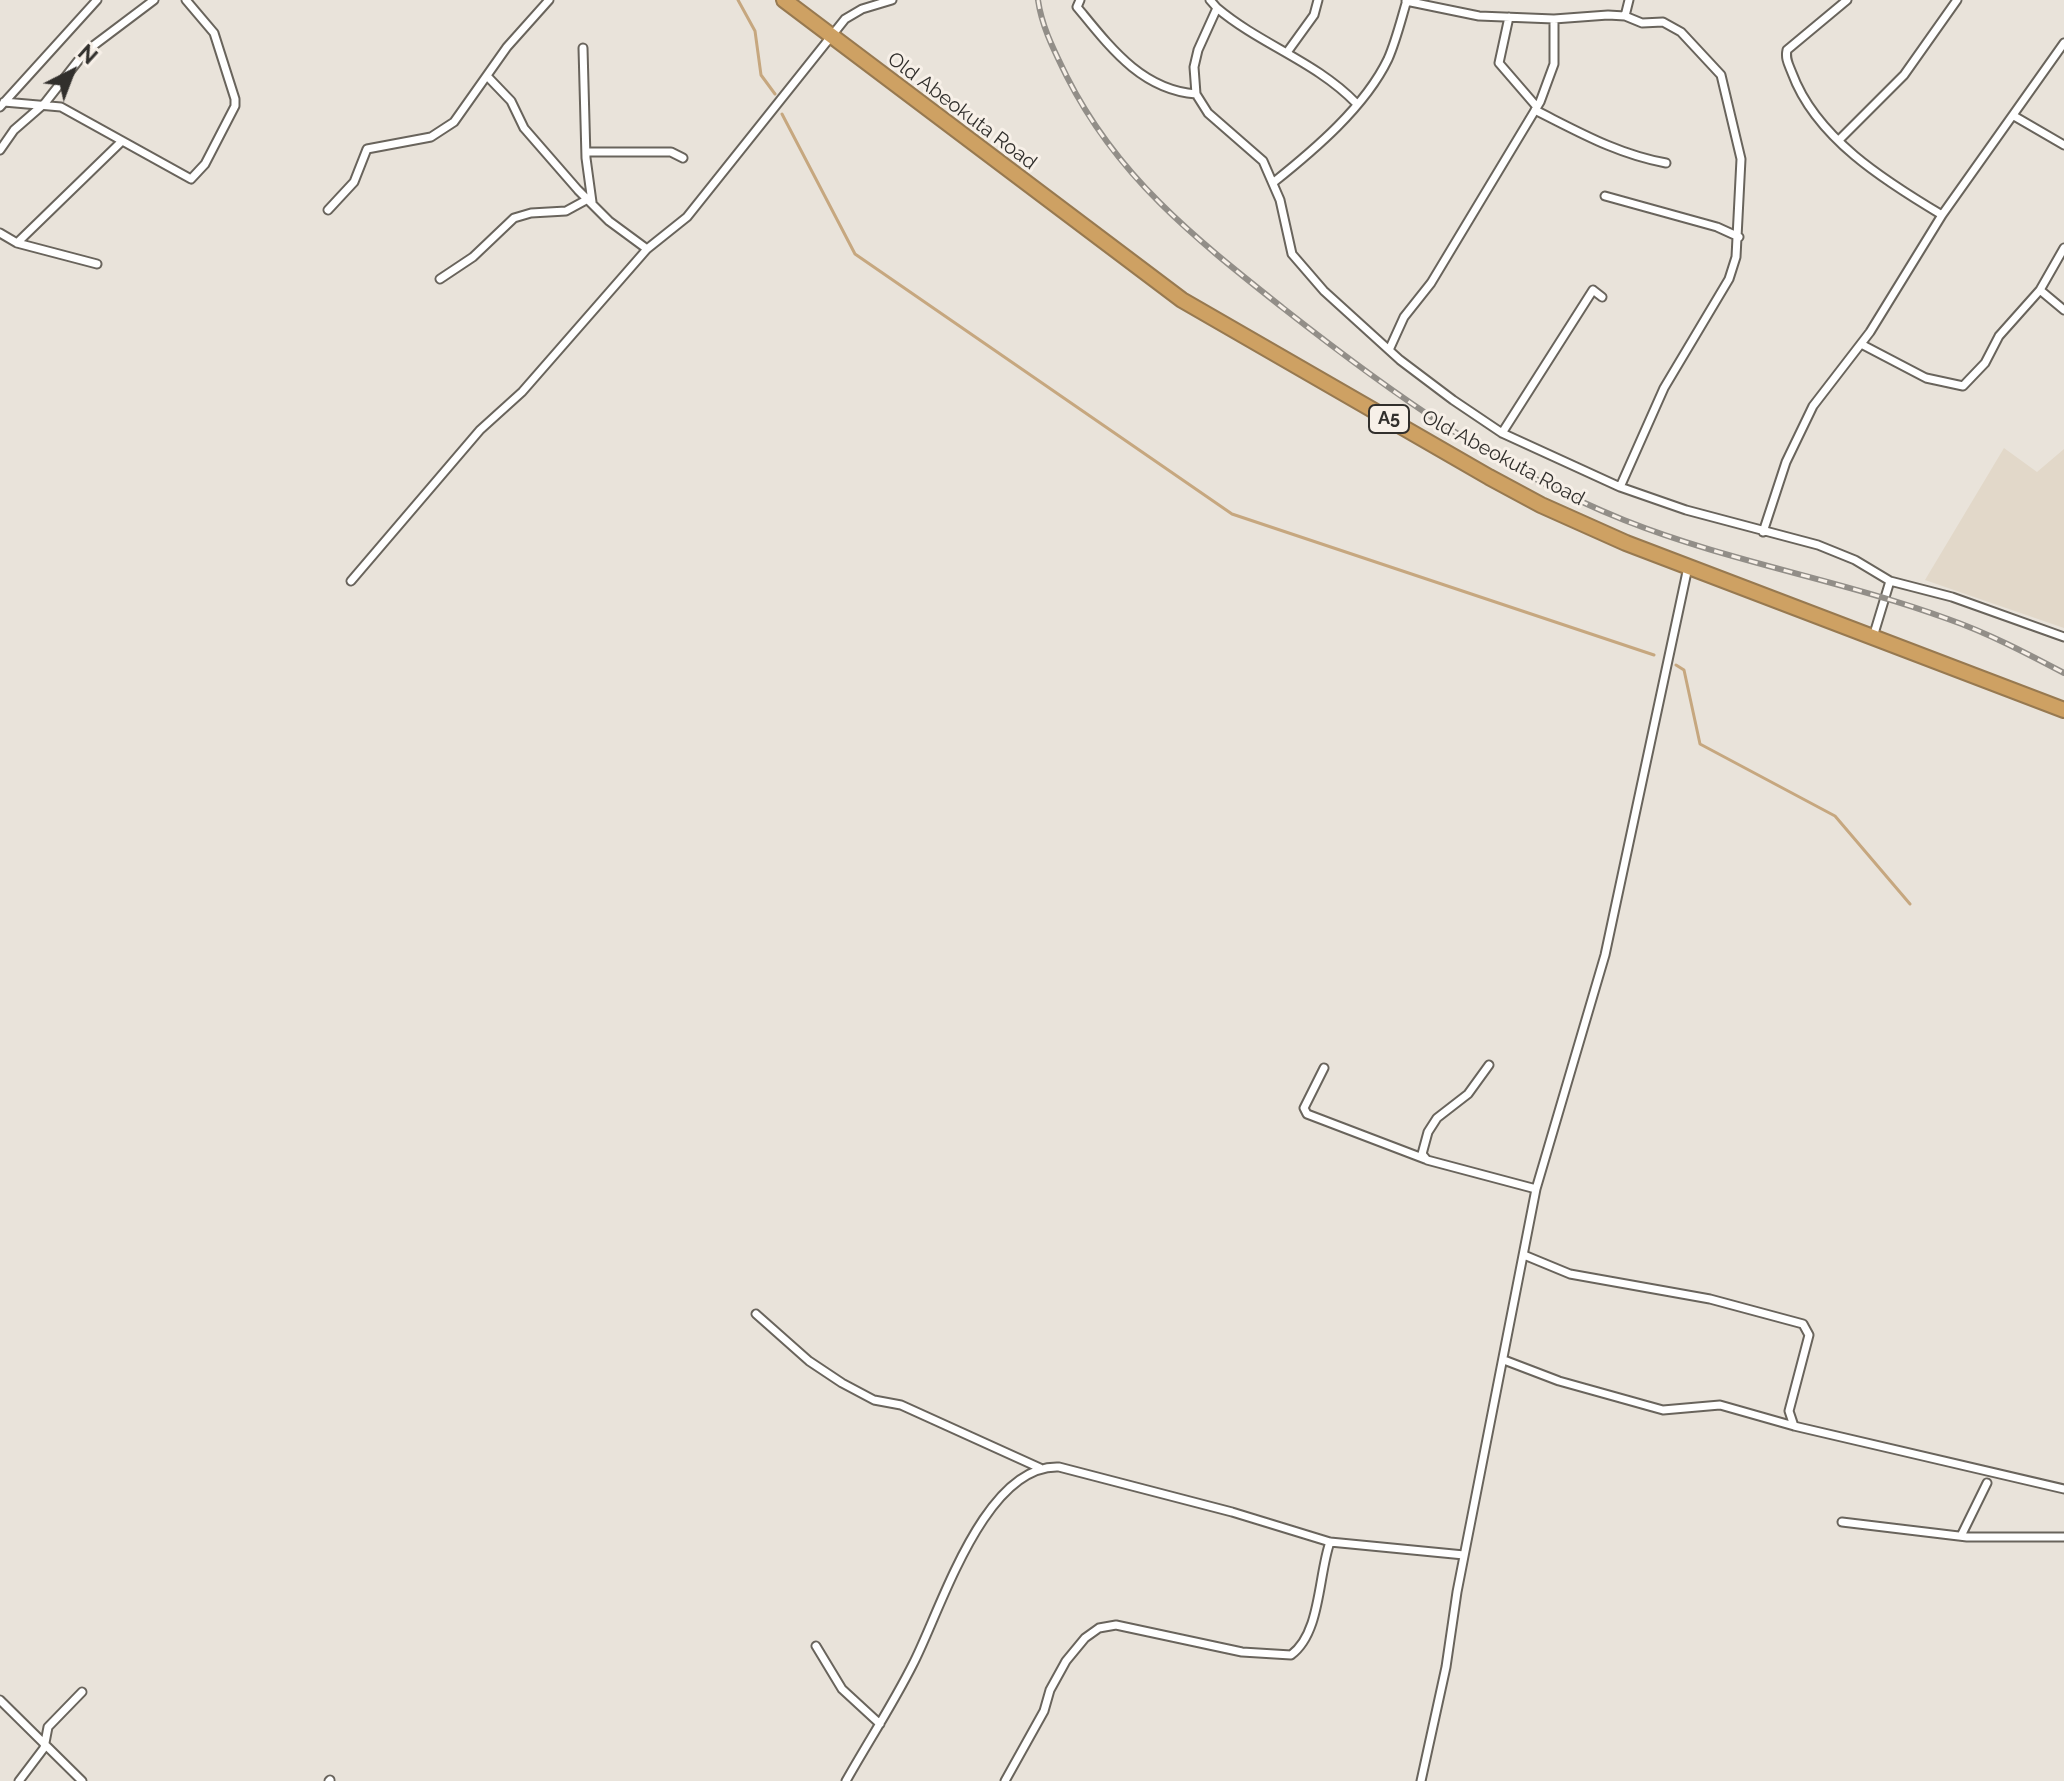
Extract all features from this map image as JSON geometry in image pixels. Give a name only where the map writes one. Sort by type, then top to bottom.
[{"type":"highway","name":"Old Abeokuta Road","points":[[784,0],[1182,300],[1541,505],[2064,710]]},
{"type":"street","points":[[0,150],[14,130],[45,103],[85,52],[154,0]]},
{"type":"street","points":[[2,105],[45,103],[61,107],[191,179],[205,164],[235,106],[234,91],[214,33],[186,0]]},
{"type":"street","points":[[328,210],[354,182],[364,152],[420,140],[445,129],[507,47],[549,0]]},
{"type":"street","points":[[351,581],[480,430],[522,392],[647,249],[687,217],[831,36],[852,14],[892,0]]},
{"type":"street","points":[[1080,0],[1077,7],[1131,67],[1149,81],[1170,90],[1196,94]]},
{"type":"street","points":[[1210,0],[1244,31],[1288,51],[1333,79],[1356,103]]},
{"type":"street","points":[[1288,51],[1314,15],[1318,0]]},
{"type":"street","points":[[1625,16],[1629,0]]},
{"type":"street","points":[[1847,0],[1786,53],[1806,104],[1839,140],[1904,193],[1942,215]]},
{"type":"street","points":[[1839,140],[1904,75],[1957,0]]},
{"type":"street","points":[[2,105],[94,1]]},
{"type":"street","points":[[1274,182],[1309,152],[1356,103],[1388,60],[1407,1],[1452,13],[1554,19],[1625,16],[1642,23],[1657,21],[1670,25],[1709,58],[1721,75],[1741,159],[1739,237],[1729,279],[1664,388],[1620,487]]},
{"type":"street","points":[[1217,8],[1198,50],[1194,67],[1196,94],[1208,113],[1263,161],[1274,182],[1292,254],[1324,291],[1389,350],[1502,433],[1620,487],[1763,532],[1818,545],[1855,560],[1890,581],[1952,597],[2064,637]]},
{"type":"street","points":[[1509,17],[1499,63],[1536,109],[1600,145],[1635,158],[1666,163]]},
{"type":"street","points":[[1389,350],[1404,317],[1438,271],[1536,109],[1554,64],[1554,19]]},
{"type":"street","points":[[1763,532],[1786,462],[1813,406],[1861,344],[1942,215],[2064,43]]},
{"type":"street","points":[[583,48],[590,201]]},
{"type":"street","points":[[487,76],[511,101],[524,128],[590,201],[609,221],[647,249]]},
{"type":"street","points":[[2014,116],[2064,145]]},
{"type":"street","points":[[17,243],[121,142]]},
{"type":"street","points":[[586,152],[671,152],[683,158]]},
{"type":"street","points":[[1605,196],[1717,227],[1739,237]]},
{"type":"street","points":[[440,279],[473,257],[514,218],[531,213],[566,211],[590,201]]},
{"type":"street","points":[[0,233],[17,243],[97,264]]},
{"type":"street","points":[[1861,344],[1880,357],[1926,378],[1963,386],[1985,363],[1999,336],[2040,290],[2064,248]]},
{"type":"street","points":[[1502,433],[1593,290],[1602,297]]},
{"type":"street","points":[[2040,290],[2064,310]]},
{"type":"street","points":[[1421,1781],[1446,1667],[1464,1555],[1536,1189],[1605,955],[1688,565]]},
{"type":"street","points":[[1873,637],[1890,581]]},
{"type":"street","points":[[1427,1160],[1422,1154],[1428,1132],[1447,1108],[1468,1094],[1489,1065]]},
{"type":"street","points":[[1324,1068],[1304,1108],[1307,1114],[1344,1132],[1427,1160],[1536,1189]]},
{"type":"street","points":[[1524,1255],[1570,1274],[1710,1299],[1803,1324],[1809,1335],[1789,1411],[1794,1426]]},
{"type":"street","points":[[756,1314],[809,1361],[842,1383],[874,1400],[901,1405],[1040,1468],[1059,1467],[1232,1512],[1330,1542],[1464,1555]]},
{"type":"street","points":[[1504,1360],[1559,1381],[1663,1410],[1712,1403],[1794,1426],[2064,1489]]},
{"type":"street","points":[[846,1781],[930,1632],[962,1552],[996,1501],[1040,1468]]},
{"type":"street","points":[[1961,1536],[1987,1483]]},
{"type":"street","points":[[1842,1522],[1961,1536],[2064,1537]]},
{"type":"street","points":[[1005,1781],[1044,1711],[1053,1683],[1066,1661],[1090,1633],[1116,1625],[1242,1652],[1291,1655],[1304,1642],[1311,1624],[1330,1542]]},
{"type":"street","points":[[816,1646],[842,1689],[880,1724]]},
{"type":"street","points":[[19,1781],[44,1748],[48,1727],[82,1692]]},
{"type":"street","points":[[0,1700],[82,1781]]},
{"type":"shaded area","points":[[2004,448],[2037,472],[2064,449],[2064,628],[1925,580]]},
{"type":"waterway","points":[[738,0],[755,31],[761,75],[775,94]]},
{"type":"waterway","points":[[782,114],[855,254],[1232,514],[1654,655]]},
{"type":"waterway","points":[[1676,665],[1684,670],[1700,744],[1835,816],[1910,904]]},
{"type":"railway","points":[[1038,0],[1067,77],[1087,113],[1135,176],[1220,257],[1404,399],[1532,477],[1624,520],[1704,548],[1908,605],[1992,637],[2064,673]]}]
